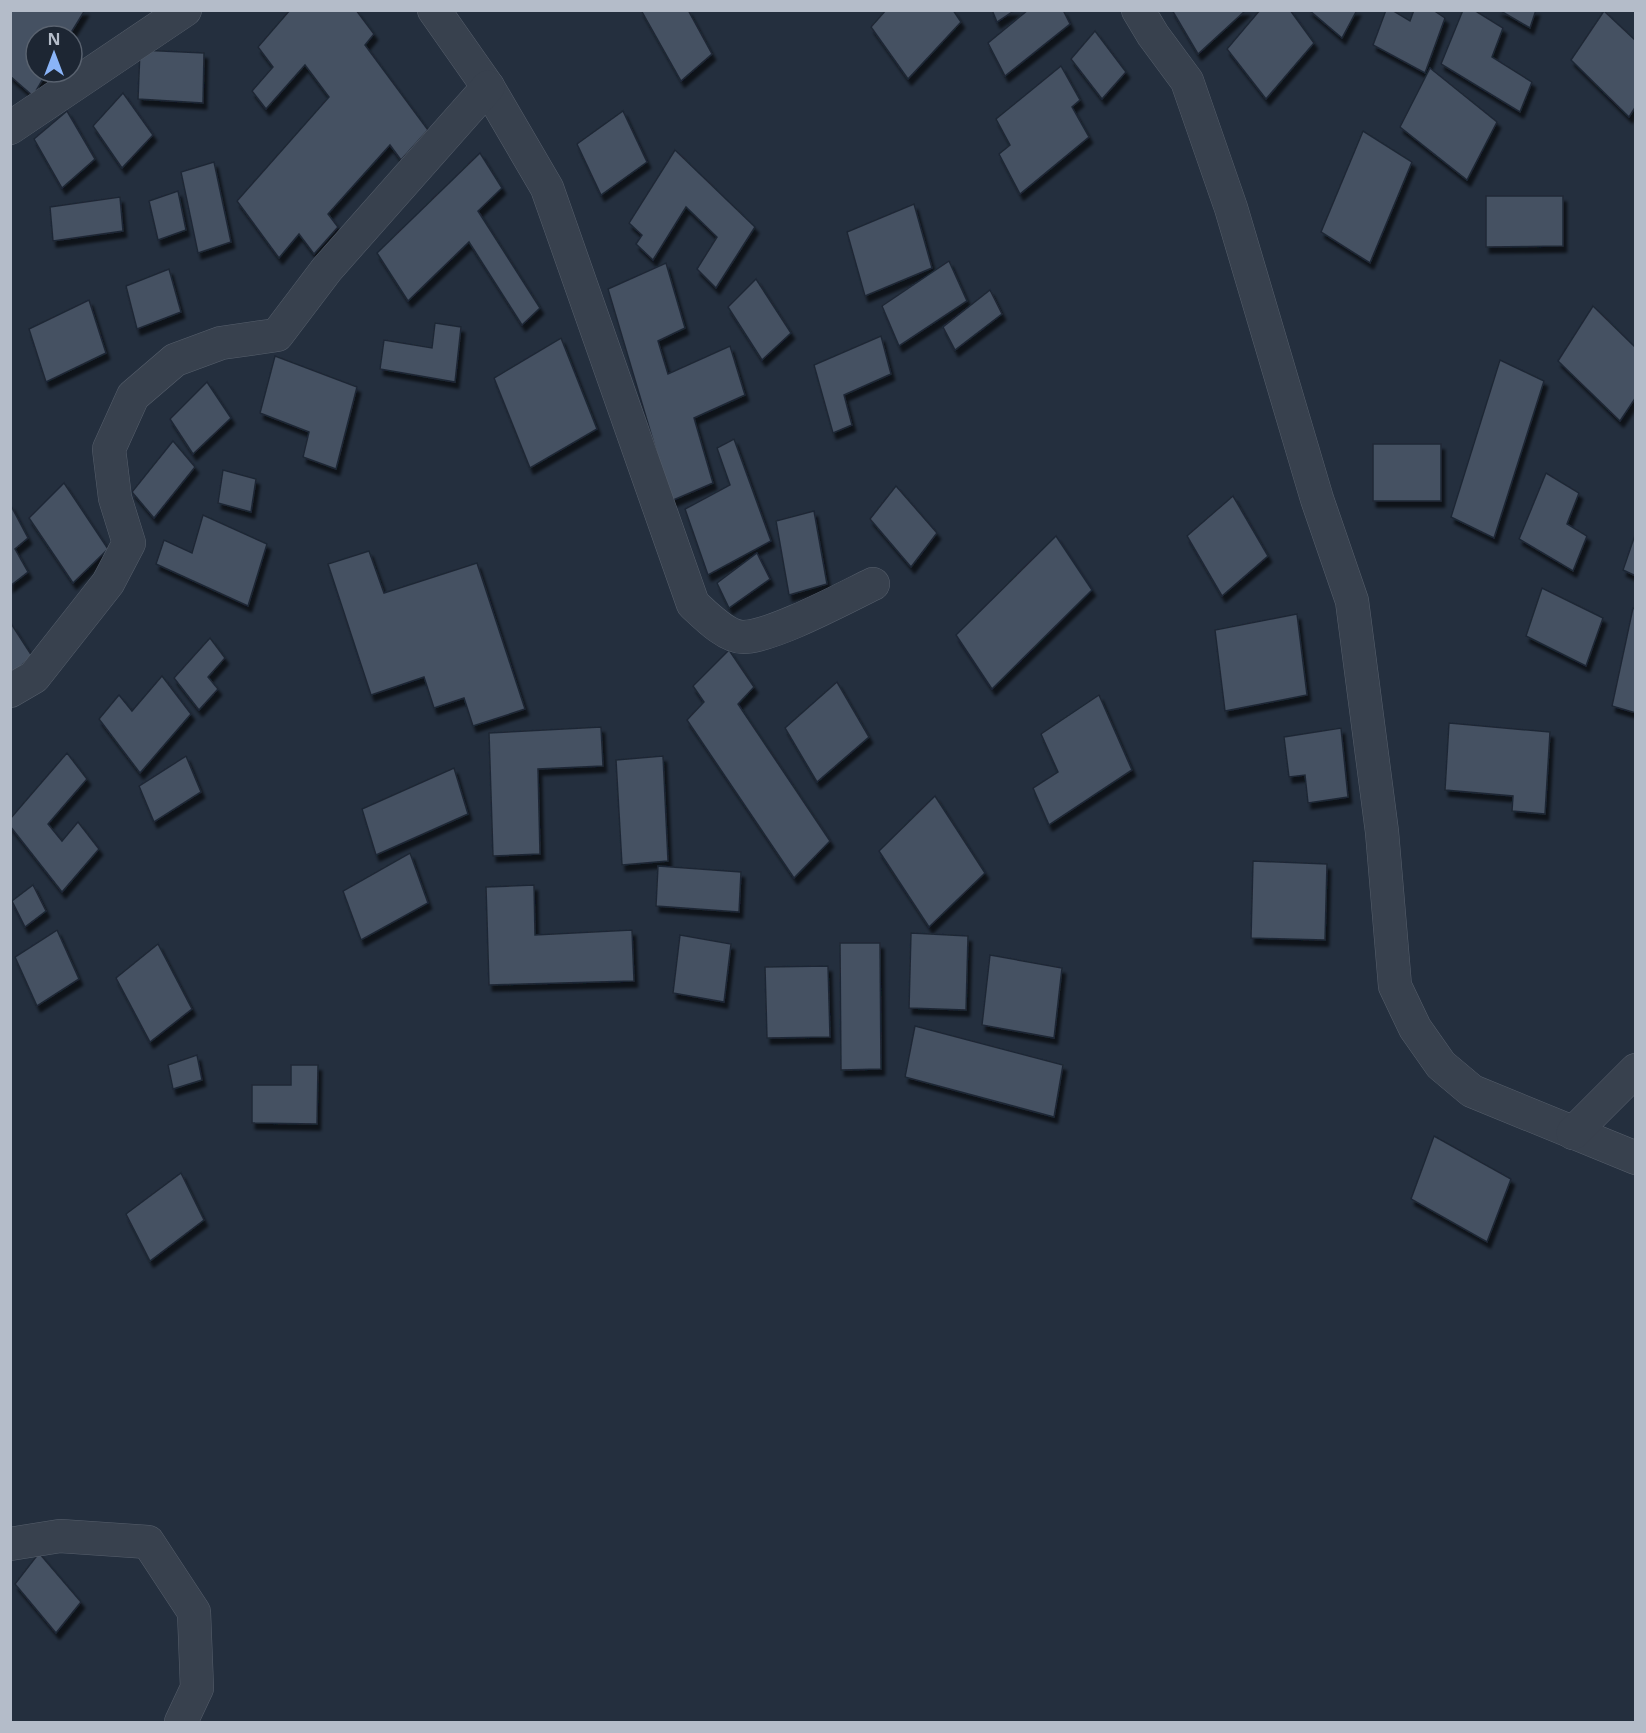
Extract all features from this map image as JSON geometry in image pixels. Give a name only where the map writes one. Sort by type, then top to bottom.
[{"type":"street","points":[[10,128],[185,10]]},
{"type":"street","points":[[434,10],[488,87],[547,188],[693,604],[721,628],[742,637],[772,631],[873,584]]},
{"type":"street","points":[[1138,10],[1153,35],[1187,81],[1232,208],[1317,499],[1352,600],[1382,832],[1395,986],[1415,1028],[1441,1065],[1472,1091],[1635,1158]]},
{"type":"street","points":[[10,692],[34,677],[108,583],[129,543],[115,498],[109,449],[133,396],[175,360],[221,344],[277,335],[327,269],[488,87]]},
{"type":"street","points":[[1573,1133],[1635,1070]]},
{"type":"street","points":[[10,1544],[60,1536],[148,1542],[194,1612],[197,1688],[181,1722]]},
{"type":"building","points":[[10,10],[85,10],[76,24],[24,24],[24,84],[40,84],[33,96],[10,76]]},
{"type":"building","points":[[290,10],[356,10],[374,34],[365,45],[428,130],[401,160],[390,145],[328,214],[338,227],[314,254],[299,234],[279,258],[237,201],[329,97],[305,65],[266,109],[252,91],[273,67],[258,47]]},
{"type":"building","points":[[641,10],[688,10],[712,54],[681,81]]},
{"type":"building","points":[[886,10],[953,10],[961,22],[908,79],[871,27]]},
{"type":"building","points":[[992,10],[1015,10],[997,22]]},
{"type":"building","points":[[1028,10],[1063,10],[1070,24],[1005,76],[988,43]]},
{"type":"building","points":[[1172,10],[1246,10],[1198,54]]},
{"type":"building","points":[[1260,10],[1290,10],[1314,43],[1266,99],[1227,49]]},
{"type":"building","points":[[1309,10],[1357,10],[1342,38]]},
{"type":"building","points":[[1386,10],[1392,10],[1410,21],[1414,10],[1433,10],[1445,18],[1425,73],[1373,45]]},
{"type":"building","points":[[1463,10],[1474,10],[1503,28],[1492,57],[1532,82],[1520,112],[1441,64]]},
{"type":"building","points":[[1499,10],[1536,10],[1530,28]]},
{"type":"building","points":[[1604,11],[1636,41],[1636,106],[1629,117],[1571,60]]},
{"type":"building","points":[[1095,31],[1126,72],[1102,99],[1071,59]]},
{"type":"building","points":[[140,50],[204,53],[203,103],[138,99]]},
{"type":"building","points":[[1061,66],[1080,100],[1072,107],[1089,137],[1020,194],[999,154],[1010,145],[996,119]]},
{"type":"building","points":[[1430,68],[1497,122],[1467,180],[1400,127]]},
{"type":"building","points":[[123,93],[153,135],[122,168],[93,126]]},
{"type":"building","points":[[67,111],[95,159],[62,188],[34,139]]},
{"type":"building","points":[[623,111],[647,162],[601,195],[577,144]]},
{"type":"building","points":[[1363,131],[1412,162],[1370,263],[1321,232]]},
{"type":"building","points":[[675,150],[755,227],[716,288],[697,269],[717,237],[686,207],[653,260],[636,244],[642,235],[629,223]]},
{"type":"building","points":[[480,153],[502,188],[478,211],[540,308],[522,325],[469,242],[408,301],[377,253]]},
{"type":"building","points":[[214,162],[231,242],[198,253],[181,172]]},
{"type":"building","points":[[178,191],[186,230],[158,240],[149,201]]},
{"type":"building","points":[[1486,196],[1563,196],[1563,246],[1486,247]]},
{"type":"building","points":[[120,197],[123,231],[53,241],[50,207]]},
{"type":"building","points":[[914,204],[932,268],[865,296],[847,232]]},
{"type":"building","points":[[949,261],[967,301],[899,346],[882,306]]},
{"type":"building","points":[[666,263],[685,328],[658,341],[668,374],[730,346],[745,395],[694,418],[713,483],[671,501],[608,289]]},
{"type":"building","points":[[169,269],[181,312],[137,329],[126,286]]},
{"type":"building","points":[[756,279],[791,333],[762,360],[728,307]]},
{"type":"building","points":[[990,290],[1002,314],[955,350],[943,327]]},
{"type":"building","points":[[89,300],[106,353],[46,382],[29,329]]},
{"type":"building","points":[[1593,306],[1636,348],[1636,397],[1620,421],[1558,361]]},
{"type":"building","points":[[435,323],[461,327],[455,382],[380,369],[384,340],[432,348]]},
{"type":"building","points":[[881,336],[891,374],[844,395],[852,425],[833,433],[814,365]]},
{"type":"building","points":[[561,338],[597,429],[530,468],[494,378]]},
{"type":"building","points":[[275,356],[357,387],[336,469],[303,457],[309,432],[260,413]]},
{"type":"building","points":[[1500,360],[1544,381],[1494,538],[1451,517]]},
{"type":"building","points":[[207,382],[231,418],[193,454],[170,419]]},
{"type":"building","points":[[734,439],[771,541],[708,575],[685,509],[730,485],[717,448]]},
{"type":"building","points":[[173,441],[195,467],[154,518],[132,492]]},
{"type":"building","points":[[1373,444],[1441,444],[1441,501],[1373,501]]},
{"type":"building","points":[[223,470],[256,479],[251,512],[218,503]]},
{"type":"building","points":[[1546,473],[1579,493],[1567,524],[1587,536],[1573,571],[1519,539]]},
{"type":"building","points":[[64,483],[108,549],[73,583],[29,518]]},
{"type":"building","points":[[896,486],[937,533],[911,567],[870,519]]},
{"type":"building","points":[[1233,496],[1268,556],[1222,596],[1187,536]]},
{"type":"building","points":[[10,504],[28,538],[15,549],[28,572],[10,586]]},
{"type":"building","points":[[814,511],[827,584],[789,595],[776,521]]},
{"type":"building","points":[[203,515],[267,544],[248,606],[156,564],[164,540],[192,553]]},
{"type":"building","points":[[1636,535],[1636,576],[1623,570]]},
{"type":"building","points":[[1056,536],[1092,590],[992,689],[956,635]]},
{"type":"building","points":[[369,551],[384,593],[477,563],[525,709],[473,726],[464,698],[434,708],[424,677],[371,695],[328,564]]},
{"type":"building","points":[[757,553],[770,579],[729,608],[717,583]]},
{"type":"building","points":[[1542,588],[1603,618],[1586,666],[1526,636]]},
{"type":"building","points":[[1633,608],[1636,609],[1636,713],[1612,706]]},
{"type":"building","points":[[1297,614],[1307,695],[1225,711],[1215,630]]},
{"type":"building","points":[[12,625],[32,656],[10,676],[10,627]]},
{"type":"building","points":[[210,638],[225,658],[208,677],[218,689],[199,710],[174,678]]},
{"type":"building","points":[[729,650],[754,687],[738,704],[830,841],[794,878],[687,720],[704,702],[693,686]]},
{"type":"building","points":[[162,676],[191,714],[140,773],[99,719],[119,695],[132,711]]},
{"type":"building","points":[[837,682],[869,737],[817,782],[785,728]]},
{"type":"building","points":[[1099,695],[1132,770],[1049,825],[1033,788],[1058,772],[1041,734]]},
{"type":"building","points":[[1449,723],[1550,732],[1545,814],[1512,811],[1513,796],[1445,790]]},
{"type":"building","points":[[601,727],[603,766],[538,769],[540,854],[493,856],[489,733]]},
{"type":"building","points":[[1341,728],[1348,797],[1308,803],[1305,775],[1289,777],[1284,737]]},
{"type":"building","points":[[67,753],[87,779],[48,824],[62,841],[78,822],[99,849],[62,892],[10,826],[10,819]]},
{"type":"building","points":[[186,756],[201,792],[154,822],[139,786]]},
{"type":"building","points":[[663,756],[668,861],[622,865],[616,760]]},
{"type":"building","points":[[454,768],[468,814],[376,855],[362,809]]},
{"type":"building","points":[[935,796],[985,873],[929,927],[879,851]]},
{"type":"building","points":[[410,853],[428,903],[361,940],[343,891]]},
{"type":"building","points":[[1253,861],[1327,864],[1325,940],[1251,938]]},
{"type":"building","points":[[658,866],[741,872],[739,912],[656,906]]},
{"type":"building","points":[[33,885],[46,911],[25,927],[12,901]]},
{"type":"building","points":[[534,885],[535,935],[632,930],[634,981],[489,985],[486,887]]},
{"type":"building","points":[[57,930],[79,979],[37,1006],[15,957]]},
{"type":"building","points":[[911,933],[968,936],[966,1010],[909,1008]]},
{"type":"building","points":[[680,935],[731,944],[724,1002],[673,993]]},
{"type":"building","points":[[840,943],[880,943],[881,1069],[841,1070]]},
{"type":"building","points":[[158,944],[192,1009],[150,1042],[116,978]]},
{"type":"building","points":[[990,955],[1062,968],[1054,1038],[982,1025]]},
{"type":"building","points":[[828,966],[830,1037],[767,1038],[765,967]]},
{"type":"building","points":[[915,1026],[1063,1065],[1054,1117],[905,1077]]},
{"type":"building","points":[[197,1055],[202,1080],[173,1089],[168,1065]]},
{"type":"building","points":[[291,1065],[318,1065],[317,1124],[252,1123],[252,1085],[291,1085]]},
{"type":"building","points":[[1434,1136],[1511,1179],[1487,1242],[1411,1199]]},
{"type":"building","points":[[181,1173],[204,1220],[150,1261],[126,1214]]},
{"type":"building","points":[[39,1553],[81,1602],[56,1633],[15,1584]]}]
